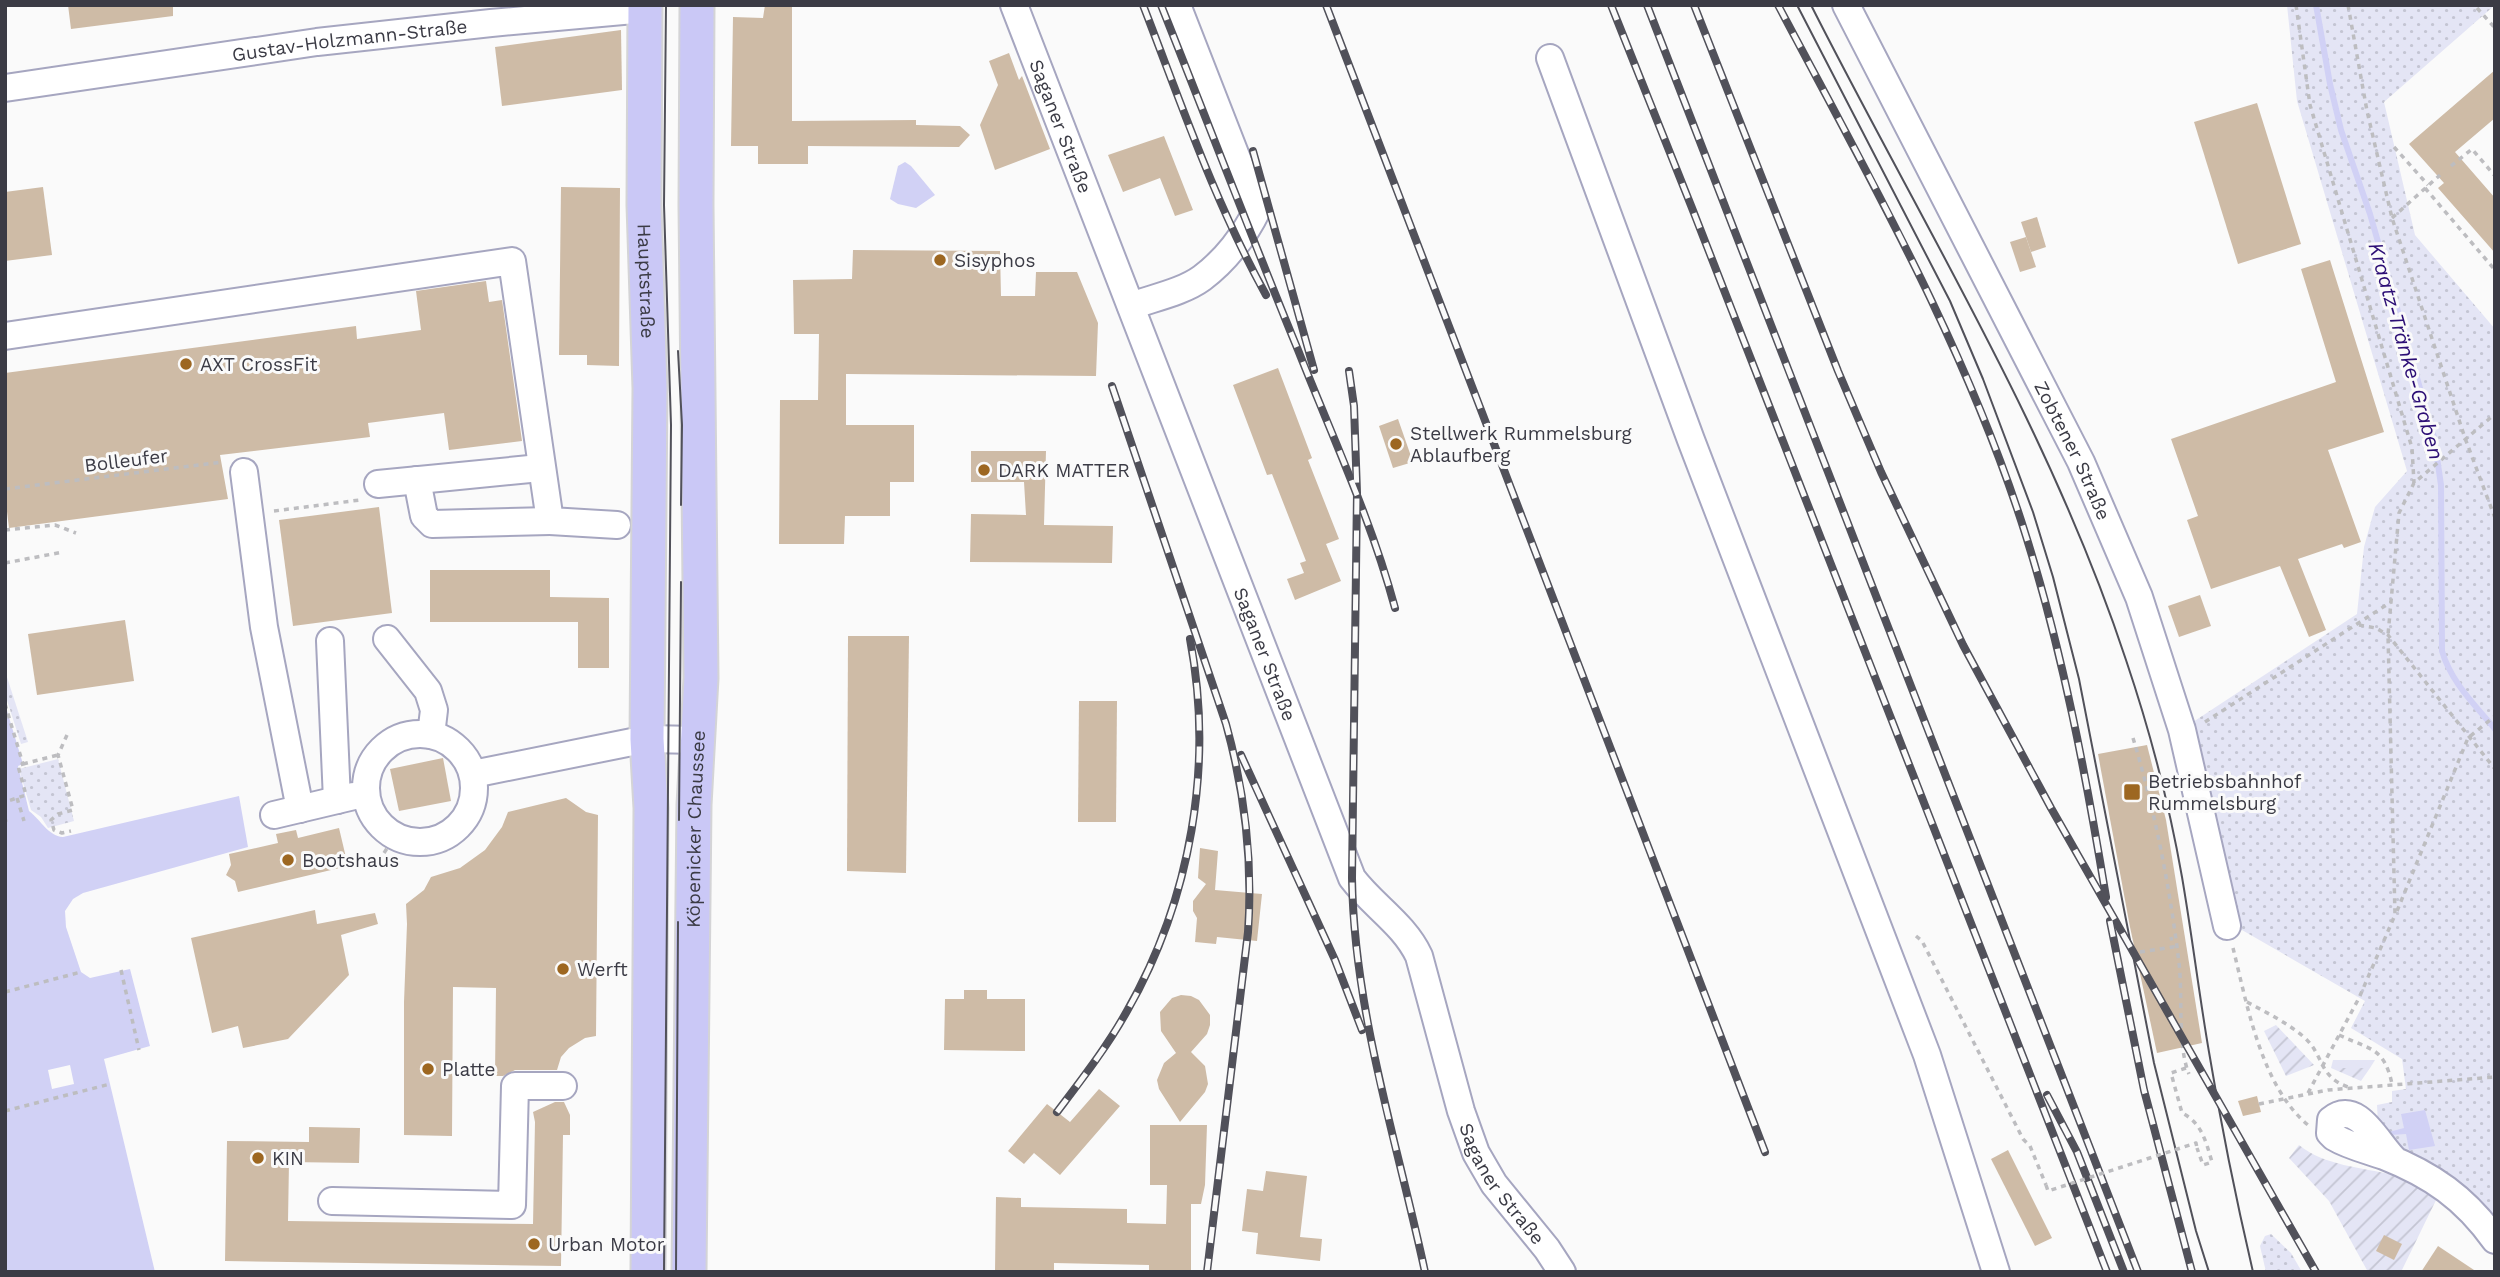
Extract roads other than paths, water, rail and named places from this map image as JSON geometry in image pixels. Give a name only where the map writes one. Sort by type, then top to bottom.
[{"type":"main road","name":"Gustav-Holzmann-Straße","points":[[645,7],[696,5]]},
{"type":"main road","name":"Köpenicker Chaussee","points":[[689,1272],[694,805],[701,678],[696,5]]},
{"type":"main road","name":"Hauptstraße","points":[[645,7],[644,193],[650,388],[647,739]]},
{"type":"main road","points":[[647,739],[651,808],[648,1272]]},
{"type":"street","name":"Saganer Straße","points":[[1014,5],[1352,878],[1412,941],[1419,956],[1461,1111],[1476,1153],[1494,1184],[1547,1249],[1562,1272]]},
{"type":"street","points":[[1131,306],[1201,279],[1238,241],[1257,210],[1177,5]]},
{"type":"street","name":"Zobtener Straße","points":[[1846,5],[2081,462],[2139,597],[2182,730],[2227,926]]},
{"type":"street","name":"Gustav-Holzmann-Straße","points":[[5,88],[317,43],[645,7]]},
{"type":"street","points":[[1550,58],[1691,440],[1927,1055],[1996,1272]]},
{"type":"street","points":[[5,336],[512,261],[540,468],[550,522]]},
{"type":"street","points":[[372,491],[417,480],[540,468]]},
{"type":"street","points":[[244,472],[264,627],[300,809]]},
{"type":"street","points":[[417,480],[424,516],[432,524],[617,524]]},
{"type":"street","points":[[387,639],[428,691],[434,710],[431,734]]},
{"type":"street","points":[[330,641],[337,800]]},
{"type":"street","points":[[431,734],[458,748],[468,760],[473,774],[475,792],[471,810],[461,825],[447,836],[430,842],[390,845],[371,811],[366,794],[367,777],[373,761],[383,748],[398,738],[431,734]]},
{"type":"street","points":[[473,774],[647,739],[698,740]]},
{"type":"street","points":[[274,815],[366,794]]},
{"type":"street","points":[[332,1200],[512,1205],[515,1086],[563,1086]]},
{"type":"street","points":[[2341,1141],[2396,1161],[2435,1181],[2464,1202],[2495,1240]]},
{"type":"water","points":[[905,162],[935,195],[916,208],[898,204],[890,199],[898,166]]},
{"type":"water","points":[[5,704],[23,764],[18,766],[29,811],[53,834],[63,837],[239,796],[248,847],[83,893],[73,899],[65,911],[66,927],[81,972],[90,978],[130,969],[150,1046],[104,1059],[155,1272],[5,1272]],"holes":[[[70,1065],[74,1084],[52,1089],[48,1070]]]},
{"type":"water","points":[[2425,1110],[2435,1146],[2409,1150],[2406,1134],[2390,1135],[2389,1132],[2404,1128],[2401,1114]]},
{"type":"waterway","name":"Kraatz-Tränke-Graben","points":[[2316,5],[2341,130],[2370,214],[2434,437],[2441,485],[2442,651],[2457,683],[2495,729]]},
{"type":"tram line","points":[[664,1272],[671,425],[664,205],[666,5]]},
{"type":"tram line","points":[[1797,5],[1950,301],[1983,379],[2033,512],[2079,679],[2154,1063],[2196,1231],[2209,1272]]},
{"type":"tram line","points":[[1811,5],[2022,408],[2095,574],[2126,660],[2158,767],[2177,849],[2205,1030],[2253,1272]]},
{"type":"tram line","points":[[678,351],[682,425],[681,505]]},
{"type":"tram line","points":[[679,820],[681,582]]},
{"type":"tram line","points":[[676,1272],[678,922]]},
{"type":"railway","points":[[1143,5],[1215,189],[1266,295]]},
{"type":"railway","points":[[1161,5],[1363,510],[1395,608]]},
{"type":"railway","points":[[1326,5],[1765,1152]]},
{"type":"railway","points":[[1611,5],[2107,1272]]},
{"type":"railway","points":[[1647,5],[2138,1272]]},
{"type":"railway","points":[[1694,5],[1838,371],[1881,472],[1963,645],[2051,808],[2316,1272]]},
{"type":"railway","points":[[1778,5],[1914,265],[1976,399],[2002,467],[2026,536],[2062,670],[2082,760],[2106,897]]},
{"type":"railway","points":[[1253,151],[1314,370]]},
{"type":"railway","points":[[1349,371],[1354,406],[1357,493],[1352,878],[1355,928],[1369,1027],[1425,1272]]},
{"type":"railway","points":[[1112,386],[1226,724],[1246,827],[1248,932],[1207,1272]]},
{"type":"railway","points":[[1057,1112],[1103,1050],[1127,1011],[1149,968],[1181,877],[1192,830],[1199,735],[1197,687],[1190,639]]},
{"type":"railway","points":[[1241,755],[1335,960],[1362,1030]]},
{"type":"railway","points":[[2110,921],[2144,1090],[2192,1272]]},
{"type":"railway","points":[[2047,1095],[2077,1152],[2124,1272]]},
{"type":"place","name":"Sisyphos","points":[[940,260]]},
{"type":"place","name":"AXT CrossFit","points":[[186,364]]},
{"type":"place","name":"Stellwerk Rummelsburg Ablaufberg","points":[[1396,444]]},
{"type":"place","name":"DARK MATTER","points":[[984,470]]},
{"type":"place","name":"Betriebsbahnhof Rummelsburg","points":[[2132,792]]},
{"type":"place","name":"Bootshaus","points":[[288,860]]},
{"type":"place","name":"Werft","points":[[563,969]]},
{"type":"place","name":"Platte","points":[[428,1069]]},
{"type":"place","name":"KIN","points":[[258,1158]]},
{"type":"place","name":"Urban Motor","points":[[534,1244]]}]
